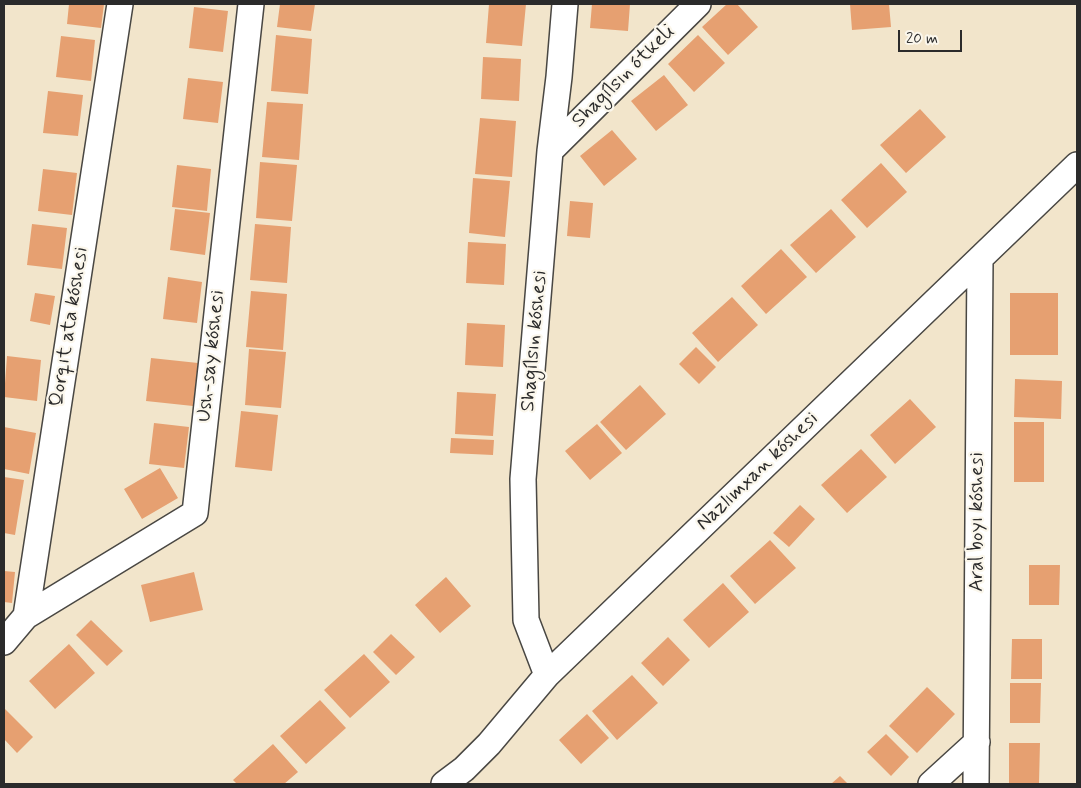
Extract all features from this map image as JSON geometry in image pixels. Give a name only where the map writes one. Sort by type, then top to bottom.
[{"type":"street","name":"Qorqıt ata kóshesi","points":[[26,616],[120,4]]},
{"type":"street","name":"Ush-say kóshesi","points":[[26,616],[194,512],[251,4]]},
{"type":"street","name":"Shaǵılsın kóshesi","points":[[547,675],[526,620],[523,479],[550,151],[560,77],[565,4]]},
{"type":"street","name":"Shaǵılsın ótkeli","points":[[550,151],[698,4]]},
{"type":"street","name":"Nazlımxan kóshesi","points":[[444,784],[464,769],[489,744],[547,675],[1077,165]]},
{"type":"street","name":"Aral boyı kóshesi","points":[[976,784],[980,260]]},
{"type":"street","points":[[4,642],[26,616]]},
{"type":"street","points":[[931,784],[977,742]]},
{"type":"building","points":[[69,4],[104,4],[101,28],[67,24]]},
{"type":"building","points":[[280,4],[315,4],[311,31],[277,27]]},
{"type":"building","points":[[489,4],[526,4],[522,46],[486,43]]},
{"type":"building","points":[[592,4],[630,4],[628,31],[590,28]]},
{"type":"building","points":[[727,4],[737,4],[758,27],[728,55],[702,27]]},
{"type":"building","points":[[850,4],[889,4],[891,27],[852,30]]},
{"type":"building","points":[[194,7],[228,11],[223,52],[189,48]]},
{"type":"building","points":[[276,35],[312,39],[308,94],[271,91]]},
{"type":"building","points":[[698,35],[725,63],[694,92],[668,64]]},
{"type":"building","points":[[61,36],[95,40],[91,81],[56,77]]},
{"type":"building","points":[[483,57],[521,59],[519,101],[481,99]]},
{"type":"building","points":[[664,75],[688,105],[656,131],[631,101]]},
{"type":"building","points":[[188,78],[223,82],[218,123],[183,119]]},
{"type":"building","points":[[48,91],[83,95],[78,136],[43,133]]},
{"type":"building","points":[[267,102],[303,104],[299,160],[262,157]]},
{"type":"building","points":[[920,109],[946,137],[906,173],[880,145]]},
{"type":"building","points":[[480,118],[516,121],[512,177],[475,174]]},
{"type":"building","points":[[612,130],[637,159],[604,186],[580,156]]},
{"type":"building","points":[[260,162],[297,165],[292,221],[256,218]]},
{"type":"building","points":[[881,163],[907,192],[867,228],[841,200]]},
{"type":"building","points":[[177,165],[211,169],[207,211],[172,207]]},
{"type":"building","points":[[43,169],[77,173],[72,215],[38,211]]},
{"type":"building","points":[[473,178],[510,181],[505,237],[469,233]]},
{"type":"building","points":[[570,201],[593,203],[590,238],[567,236]]},
{"type":"building","points":[[175,209],[210,213],[205,255],[170,250]]},
{"type":"building","points":[[831,209],[856,237],[816,273],[790,245]]},
{"type":"building","points":[[32,224],[67,228],[62,269],[27,265]]},
{"type":"building","points":[[255,224],[291,227],[287,283],[250,280]]},
{"type":"building","points":[[468,242],[506,244],[504,285],[466,283]]},
{"type":"building","points":[[781,249],[807,277],[766,314],[741,286]]},
{"type":"building","points":[[168,277],[202,282],[197,323],[163,319]]},
{"type":"building","points":[[251,291],[287,294],[283,350],[246,347]]},
{"type":"building","points":[[35,293],[55,296],[50,325],[30,321]]},
{"type":"building","points":[[1010,293],[1058,293],[1058,355],[1010,355]]},
{"type":"building","points":[[732,297],[758,325],[718,362],[692,333]]},
{"type":"building","points":[[467,323],[505,325],[503,367],[465,365]]},
{"type":"building","points":[[696,347],[716,367],[699,384],[679,364]]},
{"type":"building","points":[[249,349],[286,352],[281,408],[245,405]]},
{"type":"building","points":[[7,356],[41,360],[37,401],[4,397]]},
{"type":"building","points":[[151,358],[198,363],[193,406],[146,401]]},
{"type":"building","points":[[1015,379],[1062,381],[1061,419],[1014,417]]},
{"type":"building","points":[[640,385],[666,414],[626,450],[600,422]]},
{"type":"building","points":[[457,392],[496,394],[493,436],[455,434]]},
{"type":"building","points":[[910,399],[936,427],[895,464],[870,435]]},
{"type":"building","points":[[241,411],[278,415],[272,471],[235,467]]},
{"type":"building","points":[[1014,422],[1044,422],[1044,482],[1014,482]]},
{"type":"building","points":[[154,423],[189,427],[184,468],[149,464]]},
{"type":"building","points":[[597,424],[622,453],[590,480],[565,451]]},
{"type":"building","points":[[4,427],[36,433],[29,474],[4,469]]},
{"type":"building","points":[[451,438],[494,440],[493,455],[450,453]]},
{"type":"building","points":[[861,449],[887,477],[847,513],[821,485]]},
{"type":"building","points":[[160,468],[178,498],[142,519],[124,489]]},
{"type":"building","points":[[4,477],[24,480],[15,535],[4,533]]},
{"type":"building","points":[[800,505],[815,519],[789,547],[773,533]]},
{"type":"building","points":[[770,540],[796,568],[755,604],[730,576]]},
{"type":"building","points":[[1029,565],[1060,565],[1059,605],[1029,605]]},
{"type":"building","points":[[4,571],[15,572],[12,603],[4,602]]},
{"type":"building","points":[[194,572],[203,610],[150,622],[141,585]]},
{"type":"building","points":[[446,577],[471,606],[440,633],[415,605]]},
{"type":"building","points":[[723,583],[749,612],[709,648],[683,620]]},
{"type":"building","points":[[91,620],[123,651],[107,666],[76,635]]},
{"type":"building","points":[[391,634],[415,657],[396,675],[373,652]]},
{"type":"building","points":[[668,637],[690,660],[663,686],[641,663]]},
{"type":"building","points":[[1012,639],[1042,639],[1042,679],[1011,679]]},
{"type":"building","points":[[69,644],[95,673],[55,709],[29,681]]},
{"type":"building","points":[[364,654],[390,682],[350,718],[324,690]]},
{"type":"building","points":[[632,675],[658,703],[617,740],[592,711]]},
{"type":"building","points":[[1010,683],[1041,683],[1040,723],[1010,723]]},
{"type":"building","points":[[927,687],[955,714],[917,753],[889,726]]},
{"type":"building","points":[[320,700],[346,728],[306,764],[280,736]]},
{"type":"building","points":[[4,708],[33,737],[17,753],[4,739]]},
{"type":"building","points":[[587,714],[609,738],[581,764],[559,740]]},
{"type":"building","points":[[886,734],[909,757],[891,776],[867,752]]},
{"type":"building","points":[[1009,743],[1040,743],[1039,783],[1009,783]]},
{"type":"building","points":[[273,744],[298,772],[284,784],[237,784],[233,780]]},
{"type":"building","points":[[840,776],[848,784],[831,784]]}]
